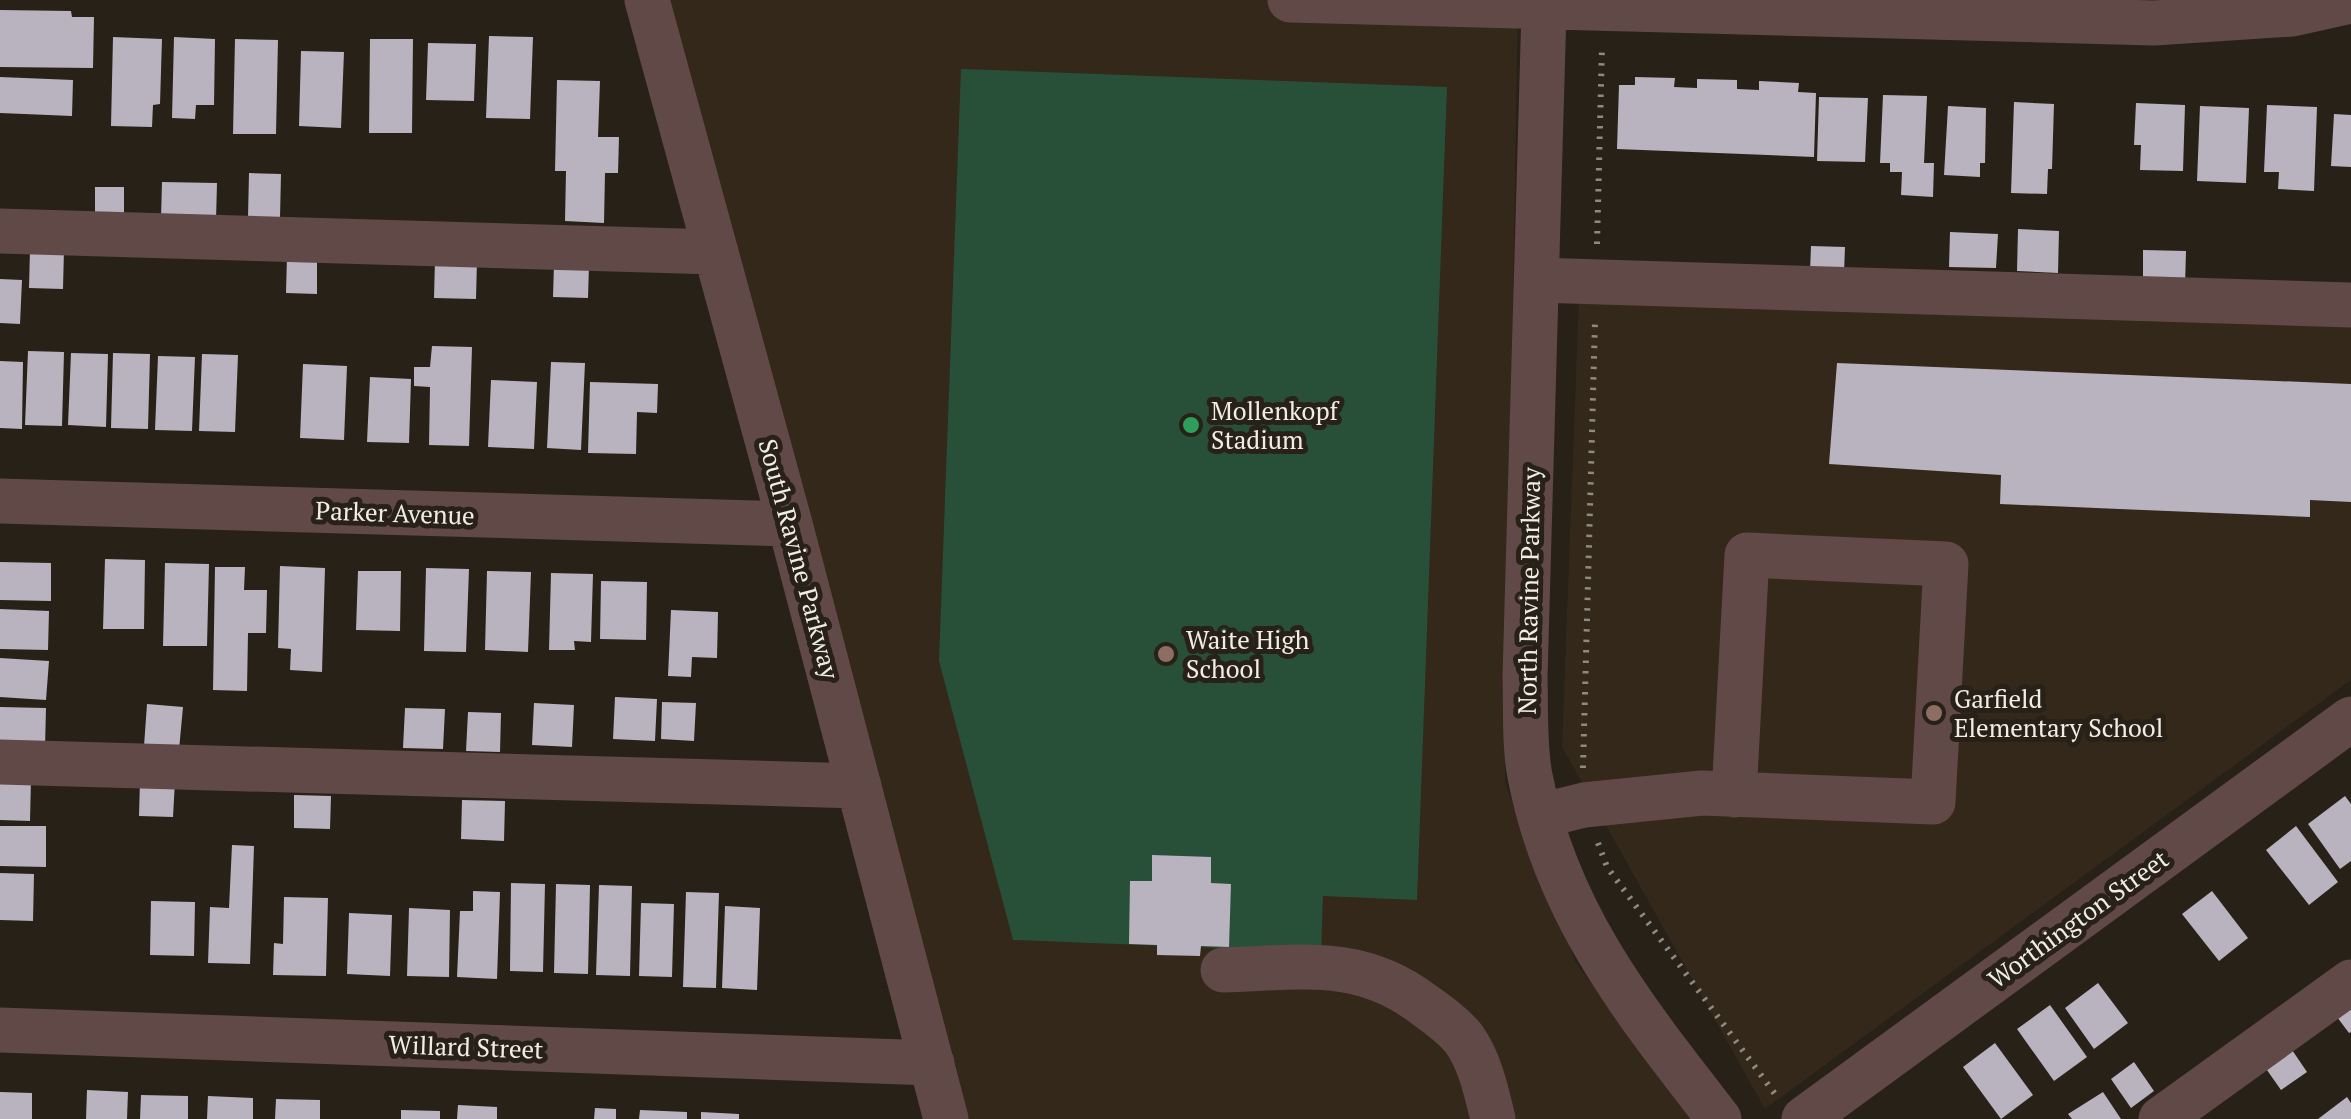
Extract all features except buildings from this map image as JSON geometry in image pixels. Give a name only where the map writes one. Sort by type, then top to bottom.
[{"type":"street","name":"South Ravine Parkway","points":[[647,0],[946,1119]]},
{"type":"street","points":[[1290,0],[1603,10],[1650,6],[2116,11],[2154,23],[2292,14],[2351,2]]},
{"type":"street","name":"North Ravine Parkway","points":[[1544,9],[1524,677],[1529,774],[1553,862],[1598,955],[1628,1002],[1719,1119]]},
{"type":"street","points":[[0,230],[716,252]]},
{"type":"street","points":[[1536,280],[2351,305]]},
{"type":"street","name":"Parker Avenue","points":[[0,501],[790,524]]},
{"type":"street","points":[[1540,816],[1584,805],[1657,795],[1933,802],[1946,564],[1747,555],[1734,795]]},
{"type":"street","name":"Worthington Street","points":[[1794,1112],[2351,719]]},
{"type":"street","points":[[0,762],[859,786]]},
{"type":"street","points":[[1223,970],[1333,968],[1374,974],[1404,989],[1443,1018],[1465,1041],[1494,1119]]},
{"type":"street","points":[[2161,1119],[2351,982]]},
{"type":"street","name":"Willard Street","points":[[0,1030],[932,1064]]},
{"type":"path","points":[[1603,10],[1582,798],[1608,866],[1794,1112]]},
{"type":"shaded area","name":"Waite High School","points":[[647,0],[1518,0],[1505,783],[1576,963],[1694,1119],[946,1119]]},
{"type":"shaded area","name":"Garfield Elementary School","points":[[1579,296],[2351,321],[2351,680],[1765,1109],[1562,747]]},
{"type":"green space","name":"Mollenkopf Stadium","points":[[961,69],[1447,87],[1417,900],[1323,896],[1321,952],[1013,940],[939,661]]},
{"type":"place","name":"Mollenkopf Stadium","points":[[1191,425]]},
{"type":"place","name":"Waite High School","points":[[1166,654]]},
{"type":"place","name":"Garfield Elementary School","points":[[1934,713]]}]
